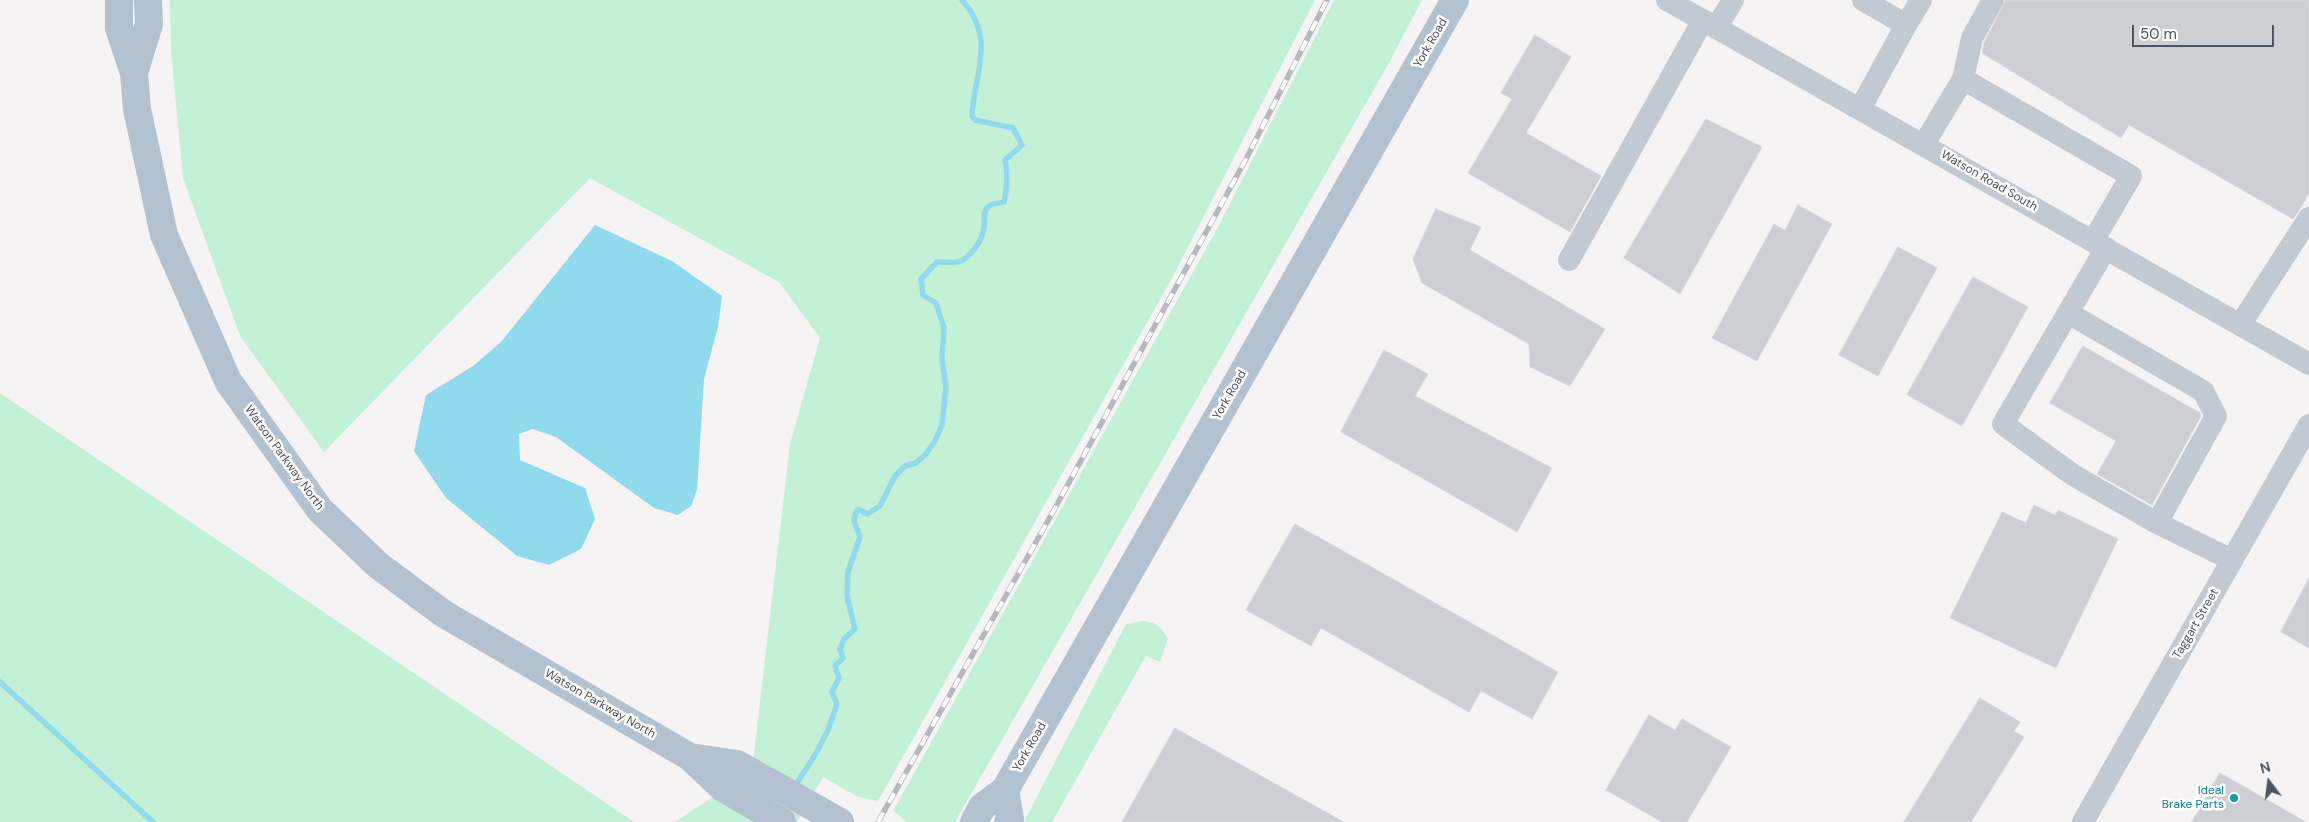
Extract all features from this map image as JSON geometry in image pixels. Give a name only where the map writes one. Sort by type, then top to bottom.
[{"type":"main road","name":"Watson Parkway North","points":[[119,0],[119,28],[134,74],[137,109],[164,235],[228,380],[320,510],[379,566],[444,614],[690,756],[723,788],[782,822]]},
{"type":"main road","name":"Watson Parkway North","points":[[134,74],[149,24],[148,0]]},
{"type":"main road","name":"York Road","points":[[974,822],[982,807],[1006,790],[1455,0]]},
{"type":"main road","name":"Watson Parkway North","points":[[690,756],[737,764],[835,819]]},
{"type":"main road","points":[[1006,790],[1010,819],[1008,822]]},
{"type":"street","name":"Watson Road South","points":[[1667,0],[2309,364]]},
{"type":"street","points":[[1570,260],[1710,24],[1733,0]]},
{"type":"street","points":[[1863,0],[1906,25]]},
{"type":"street","points":[[1860,109],[1921,0]]},
{"type":"street","points":[[1924,144],[1963,79],[1972,38],[1993,0]]},
{"type":"street","points":[[1963,79],[2131,176],[2068,312],[2003,424],[2073,475],[2157,523],[2232,560]]},
{"type":"street","points":[[2240,325],[2309,218]]},
{"type":"street","points":[[2068,312],[2203,390],[2216,416],[2157,523]]},
{"type":"street","name":"Taggart Street","points":[[2083,822],[2309,425]]},
{"type":"green space","points":[[170,0],[1315,0],[1171,280],[878,801],[858,797],[823,777],[797,822],[675,822],[752,771],[790,444],[820,338],[779,282],[590,178],[324,452],[240,336],[183,178],[171,51]]},
{"type":"green space","points":[[1334,0],[1422,0],[1389,63],[955,822],[907,822],[893,811],[1217,229]]},
{"type":"green space","points":[[0,393],[634,822],[0,822]]},
{"type":"green space","points":[[1143,621],[1158,626],[1168,639],[1160,662],[1146,656],[1052,822],[1024,822],[1126,624]]},
{"type":"water","points":[[595,225],[672,261],[722,296],[718,327],[704,379],[697,490],[691,506],[678,515],[654,508],[556,437],[533,429],[519,434],[520,460],[585,488],[595,519],[581,549],[549,565],[517,556],[446,498],[414,451],[426,395],[473,366],[501,342]]},
{"type":"building","points":[[2006,0],[2309,0],[2309,193],[2293,219],[2129,125],[2121,138],[1982,53],[1984,43]]},
{"type":"building","points":[[1535,35],[1571,57],[1526,133],[1601,176],[1570,232],[1468,173],[1512,99],[1501,93]]},
{"type":"building","points":[[1706,119],[1762,147],[1680,294],[1624,258]]},
{"type":"building","points":[[1798,205],[1832,224],[1757,361],[1712,338],[1774,224],[1785,230]]},
{"type":"building","points":[[1436,209],[1481,227],[1470,250],[1605,329],[1570,386],[1530,367],[1529,344],[1422,283],[1413,259]]},
{"type":"building","points":[[1898,247],[1937,268],[1878,376],[1839,355]]},
{"type":"building","points":[[1973,277],[2028,307],[1962,426],[1907,395]]},
{"type":"building","points":[[2083,346],[2200,413],[2201,416],[2152,505],[2097,474],[2116,441],[2050,403]]},
{"type":"building","points":[[1384,350],[1428,374],[1415,396],[1552,468],[1517,532],[1341,432]]},
{"type":"building","points":[[2034,505],[2055,515],[2058,510],[2118,539],[2056,668],[1950,618],[2002,512],[2026,523]]},
{"type":"building","points":[[1295,524],[1558,672],[1532,719],[1481,691],[1469,712],[1321,628],[1311,646],[1246,610]]},
{"type":"building","points":[[2309,578],[2309,648],[2281,632]]},
{"type":"building","points":[[1980,698],[2020,722],[2014,731],[2024,737],[1971,822],[1904,822]]},
{"type":"building","points":[[1649,715],[1675,730],[1682,719],[1731,747],[1687,822],[1662,822],[1606,790]]},
{"type":"building","points":[[1175,728],[1182,732],[1344,822],[1122,822]]},
{"type":"building","name":"Ideal Brake Parts","points":[[2220,773],[2306,822],[2192,822]]},
{"type":"waterway","points":[[793,789],[815,755],[828,730],[837,704],[832,692],[839,678],[835,666],[843,658],[840,649],[844,639],[855,629],[847,596],[848,572],[860,537],[855,523],[856,513],[858,509],[867,514],[880,506],[895,476],[905,466],[916,463],[926,454],[935,441],[942,425],[946,387],[942,358],[944,328],[936,303],[923,295],[921,279],[937,262],[958,262],[967,257],[975,248],[983,233],[987,208],[992,204],[1004,202],[1007,181],[1005,160],[1022,145],[1013,128],[975,120],[972,116],[981,56],[981,42],[979,28],[973,14],[962,0]]},
{"type":"waterway","points":[[0,682],[153,822]]},
{"type":"railway","points":[[878,822],[1049,519],[1245,161],[1327,0]]},
{"type":"place","name":"Ideal Brake Parts","points":[[2234,798]]}]
